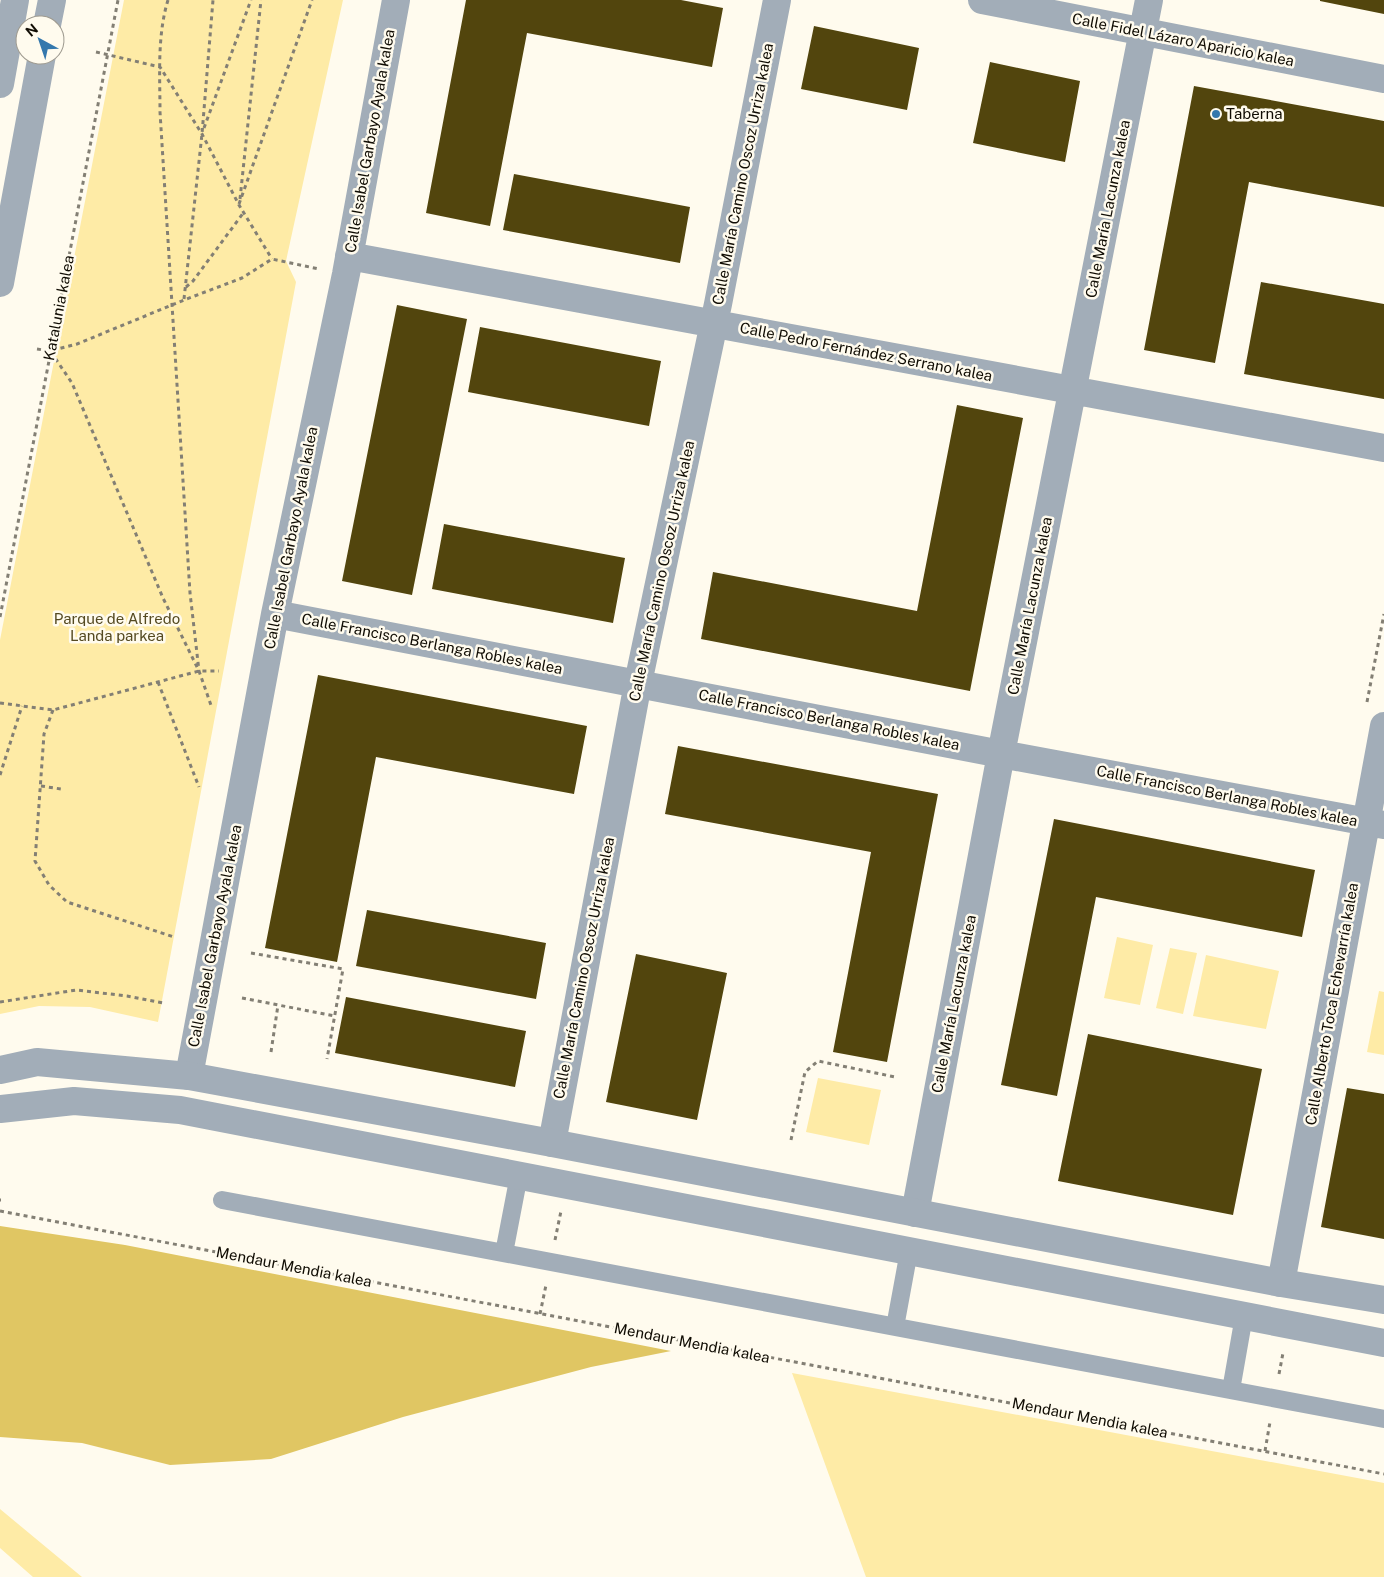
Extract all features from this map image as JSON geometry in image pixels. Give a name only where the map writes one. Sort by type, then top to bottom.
[{"type":"street","points":[[0,84],[15,0]]},
{"type":"street","points":[[49,15],[52,0]]},
{"type":"street","name":"Calle Isabel Garbayo Ayala kalea","points":[[189,1076],[275,614],[349,256],[396,0]]},
{"type":"street","name":"Calle María Camino Oscoz Urriza kalea","points":[[552,1143],[638,683],[714,324],[777,0]]},
{"type":"street","name":"Calle Fidel Lázaro Aparicio kalea","points":[[982,0],[1384,79]]},
{"type":"street","name":"Calle María Lacunza kalea","points":[[915,1214],[1001,754],[1149,0]]},
{"type":"street","points":[[0,284],[40,65]]},
{"type":"street","name":"Calle Pedro Fernández Serrano kalea","points":[[349,256],[1384,448]]},
{"type":"street","name":"Calle Francisco Berlanga Robles kalea","points":[[275,614],[1375,824]]},
{"type":"street","name":"Calle Alberto Toca Echevarría kalea","points":[[1281,1283],[1375,824],[1384,726]]},
{"type":"street","points":[[0,1070],[37,1062],[189,1076],[552,1143],[1281,1283],[1384,1300]]},
{"type":"street","points":[[0,1109],[74,1101],[180,1110],[1384,1343]]},
{"type":"lane","points":[[504,1253],[519,1175]]},
{"type":"lane","points":[[222,1200],[1384,1419]]},
{"type":"lane","points":[[894,1327],[908,1251]]},
{"type":"lane","points":[[1231,1390],[1244,1316]]},
{"type":"path","name":"Katalunia kalea","points":[[0,617],[118,0]]},
{"type":"path","points":[[168,0],[162,18],[160,112],[190,593],[199,671]]},
{"type":"path","points":[[184,300],[202,134],[213,0]]},
{"type":"path","points":[[202,134],[251,0]]},
{"type":"path","points":[[239,205],[262,0]]},
{"type":"path","points":[[239,205],[312,0]]},
{"type":"path","points":[[96,52],[160,67],[202,134],[239,205],[272,259]]},
{"type":"path","points":[[186,288],[244,212]]},
{"type":"path","points":[[37,349],[50,351],[76,344],[242,278],[272,259],[286,262]]},
{"type":"path","points":[[50,351],[72,383],[163,598],[199,671],[212,708]]},
{"type":"path","points":[[0,703],[53,710],[199,671],[219,671]]},
{"type":"path","points":[[158,682],[199,787]]},
{"type":"path","points":[[0,775],[22,706]]},
{"type":"path","points":[[53,710],[44,734],[35,861],[49,885],[67,902],[174,937]]},
{"type":"path","points":[[41,786],[62,789]]},
{"type":"path","points":[[251,953],[343,969],[327,1059]]},
{"type":"path","points":[[0,1002],[76,990],[163,1003]]},
{"type":"path","points":[[242,998],[335,1016]]},
{"type":"path","points":[[272,1052],[278,1005]]},
{"type":"path","points":[[791,1140],[805,1072],[818,1061],[895,1077]]},
{"type":"path","name":"Mendaur Mendia kalea","points":[[0,1211],[1384,1474]]},
{"type":"green space","name":"Parque de Alfredo Landa parkea","points":[[124,0],[343,0],[286,261],[296,282],[158,1022],[90,1007],[39,1006],[0,1014],[0,640]]},
{"type":"green space","points":[[1117,937],[1153,945],[1140,1005],[1104,998]]},
{"type":"green space","points":[[1170,948],[1197,953],[1183,1014],[1156,1008]]},
{"type":"green space","points":[[1206,955],[1279,971],[1266,1029],[1193,1016]]},
{"type":"green space","points":[[1379,991],[1384,992],[1384,1055],[1367,1052]]},
{"type":"green space","points":[[818,1078],[881,1090],[869,1145],[806,1132]]},
{"type":"green space","points":[[792,1373],[1384,1483],[1384,1577],[866,1577]]},
{"type":"green space","points":[[0,1509],[82,1577],[33,1577],[0,1548]]},
{"type":"shaded area","points":[[0,1226],[125,1245],[671,1351],[591,1367],[403,1417],[271,1459],[170,1465],[82,1443],[0,1437]]},
{"type":"building","points":[[466,0],[681,0],[723,8],[712,67],[527,33],[490,226],[426,213]]},
{"type":"building","points":[[1384,0],[1384,14],[1320,1]]},
{"type":"building","points":[[814,26],[919,48],[907,110],[801,89]]},
{"type":"building","points":[[990,62],[1080,81],[1065,162],[973,143]]},
{"type":"building","points":[[1194,86],[1384,121],[1384,207],[1249,182],[1215,363],[1144,350]]},
{"type":"building","points":[[514,174],[690,207],[680,263],[503,230]]},
{"type":"building","points":[[1261,282],[1384,304],[1384,399],[1244,374]]},
{"type":"building","points":[[397,305],[467,319],[412,595],[342,581]]},
{"type":"building","points":[[480,327],[661,361],[649,426],[468,392]]},
{"type":"building","points":[[957,405],[1023,418],[970,691],[701,639],[713,572],[917,611]]},
{"type":"building","points":[[444,524],[625,558],[613,623],[432,589]]},
{"type":"building","points":[[318,675],[587,726],[574,794],[376,757],[337,962],[265,948]]},
{"type":"building","points":[[678,746],[938,794],[887,1062],[833,1052],[871,852],[665,814]]},
{"type":"building","points":[[1054,819],[1315,870],[1302,937],[1096,897],[1057,1096],[1001,1085]]},
{"type":"building","points":[[367,910],[546,943],[536,999],[356,966]]},
{"type":"building","points":[[636,954],[727,973],[697,1120],[606,1102]]},
{"type":"building","points":[[346,997],[526,1031],[515,1087],[335,1053]]},
{"type":"building","points":[[1088,1034],[1262,1069],[1233,1215],[1058,1181]]},
{"type":"building","points":[[1347,1088],[1384,1094],[1384,1239],[1321,1227]]},
{"type":"place","name":"Taberna","points":[[1216,114]]}]
